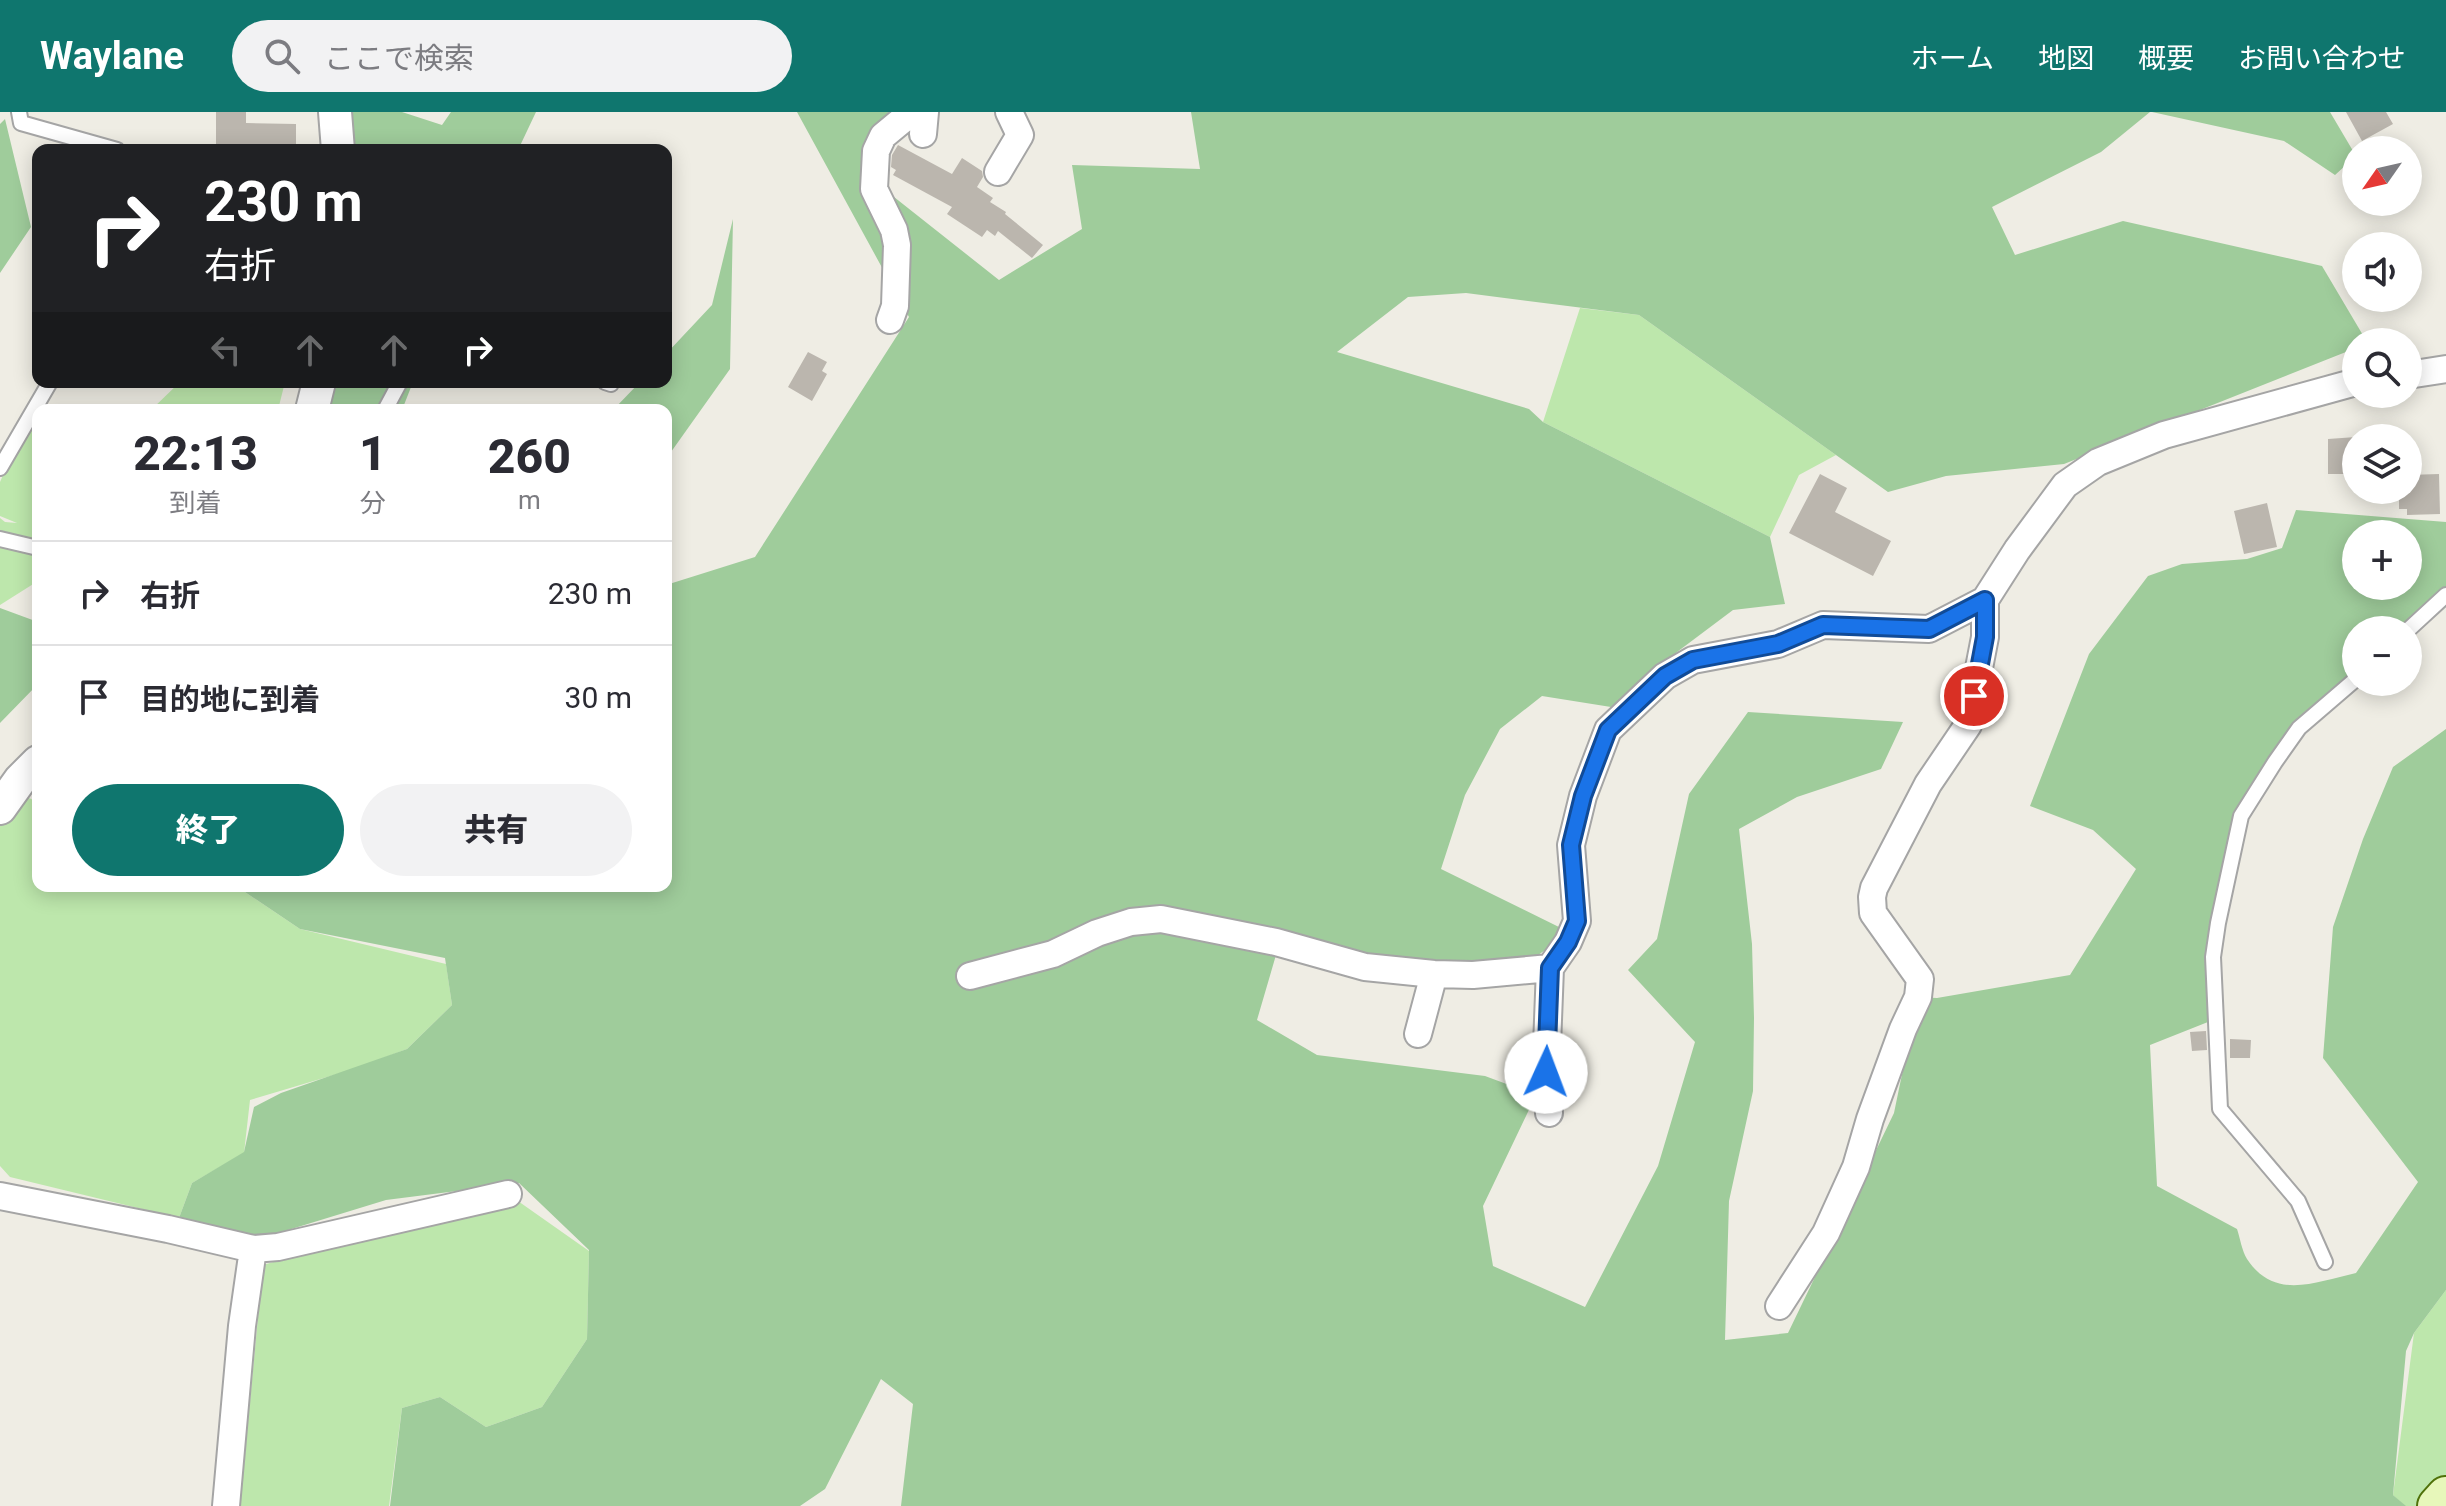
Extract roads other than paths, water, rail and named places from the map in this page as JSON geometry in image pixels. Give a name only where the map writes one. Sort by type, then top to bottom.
[{"type":"main road","points":[[2437,1506],[2446,1496]]},
{"type":"street","points":[[335,112],[338,144]]},
{"type":"street","points":[[998,172],[1020,135],[1009,112]]},
{"type":"street","points":[[890,320],[895,306],[897,245],[894,230],[874,189],[876,151],[883,136],[920,119]]},
{"type":"street","points":[[2422,373],[2446,369]]},
{"type":"street","points":[[1549,1113],[1546,1072],[1550,968],[1568,942],[1577,921],[1571,845],[1583,796],[1608,730],[1665,676],[1693,660],[1778,644],[1823,625],[1929,629],[1985,600],[2065,485],[2098,462],[2164,435],[2342,386]]},
{"type":"street","points":[[1779,1306],[1826,1233],[1856,1167],[1874,1106],[1918,997],[1920,979],[1874,914],[1872,897],[1928,784],[1968,725],[1985,637],[1985,600]]},
{"type":"street","points":[[0,808],[32,768]]},
{"type":"street","points":[[970,976],[1053,954],[1097,933],[1131,922],[1161,919],[1276,942],[1365,967],[1473,975],[1550,968]]},
{"type":"street","points":[[1418,1034],[1434,974]]},
{"type":"street","points":[[0,1196],[253,1249],[278,1247],[508,1194]]},
{"type":"street","points":[[226,1506],[242,1326],[253,1249]]},
{"type":"lane","points":[[19,112],[21,123],[96,144]]},
{"type":"lane","points":[[0,468],[32,413]]},
{"type":"lane","points":[[0,539],[32,547]]},
{"type":"lane","points":[[2422,617],[2446,595]]},
{"type":"lane","points":[[2325,1262],[2298,1201],[2220,1109],[2213,957],[2241,816],[2299,728],[2342,691]]}]
